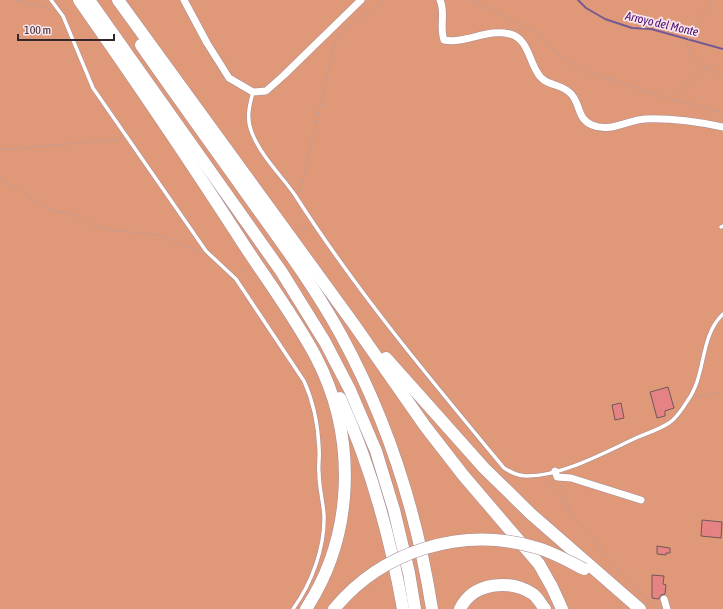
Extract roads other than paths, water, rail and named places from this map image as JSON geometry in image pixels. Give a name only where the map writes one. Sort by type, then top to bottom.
[{"type":"highway","points":[[79,0],[181,148],[280,297],[316,357],[331,390],[339,418],[344,446],[346,476],[340,530],[323,579],[306,609]]},
{"type":"highway","points":[[90,0],[282,271],[325,342],[350,390],[376,451],[394,510],[409,573],[415,609]]},
{"type":"highway","points":[[110,0],[285,247],[340,334],[368,387],[394,451],[413,514],[432,609]]},
{"type":"highway","points":[[118,0],[426,426],[463,475],[539,564],[562,609]]},
{"type":"highway","points":[[220,141],[397,372],[427,406],[484,468],[531,514],[640,609]]},
{"type":"highway","points":[[218,205],[282,295],[314,346],[349,418],[378,498],[394,560],[403,609]]},
{"type":"highway","points":[[334,609],[343,598],[383,566],[415,551],[445,542],[474,539],[515,543],[535,547],[584,569],[630,600]]},
{"type":"highway","points":[[460,609],[470,596],[484,588],[503,584],[519,588],[534,595],[545,609]]},
{"type":"street","points":[[184,0],[206,43],[229,78],[253,92],[266,91],[284,76],[361,0]]},
{"type":"street","points":[[440,0],[443,6],[441,27],[444,40],[459,40],[490,34],[510,34],[518,38],[531,56],[537,74],[545,82],[561,86],[570,92],[576,100],[582,117],[592,125],[602,128],[642,119],[669,119],[723,127]]},
{"type":"street","points":[[556,474],[641,500]]},
{"type":"street","points":[[664,599],[668,609]]},
{"type":"lane","points":[[51,0],[63,16],[93,88],[130,139],[206,251],[236,279],[304,381],[311,396],[317,421],[320,450],[318,472],[324,515],[323,537],[311,576],[293,609]]},
{"type":"lane","points":[[253,92],[247,113],[252,133],[270,163],[298,201],[312,224],[411,357],[504,468],[513,474],[526,476],[556,474],[669,423],[686,403],[696,384],[706,340],[715,322],[723,314]]},
{"type":"waterway","name":"Arroyo del Monte","points":[[578,0],[586,8],[605,19],[632,28],[651,29],[723,49]]}]
